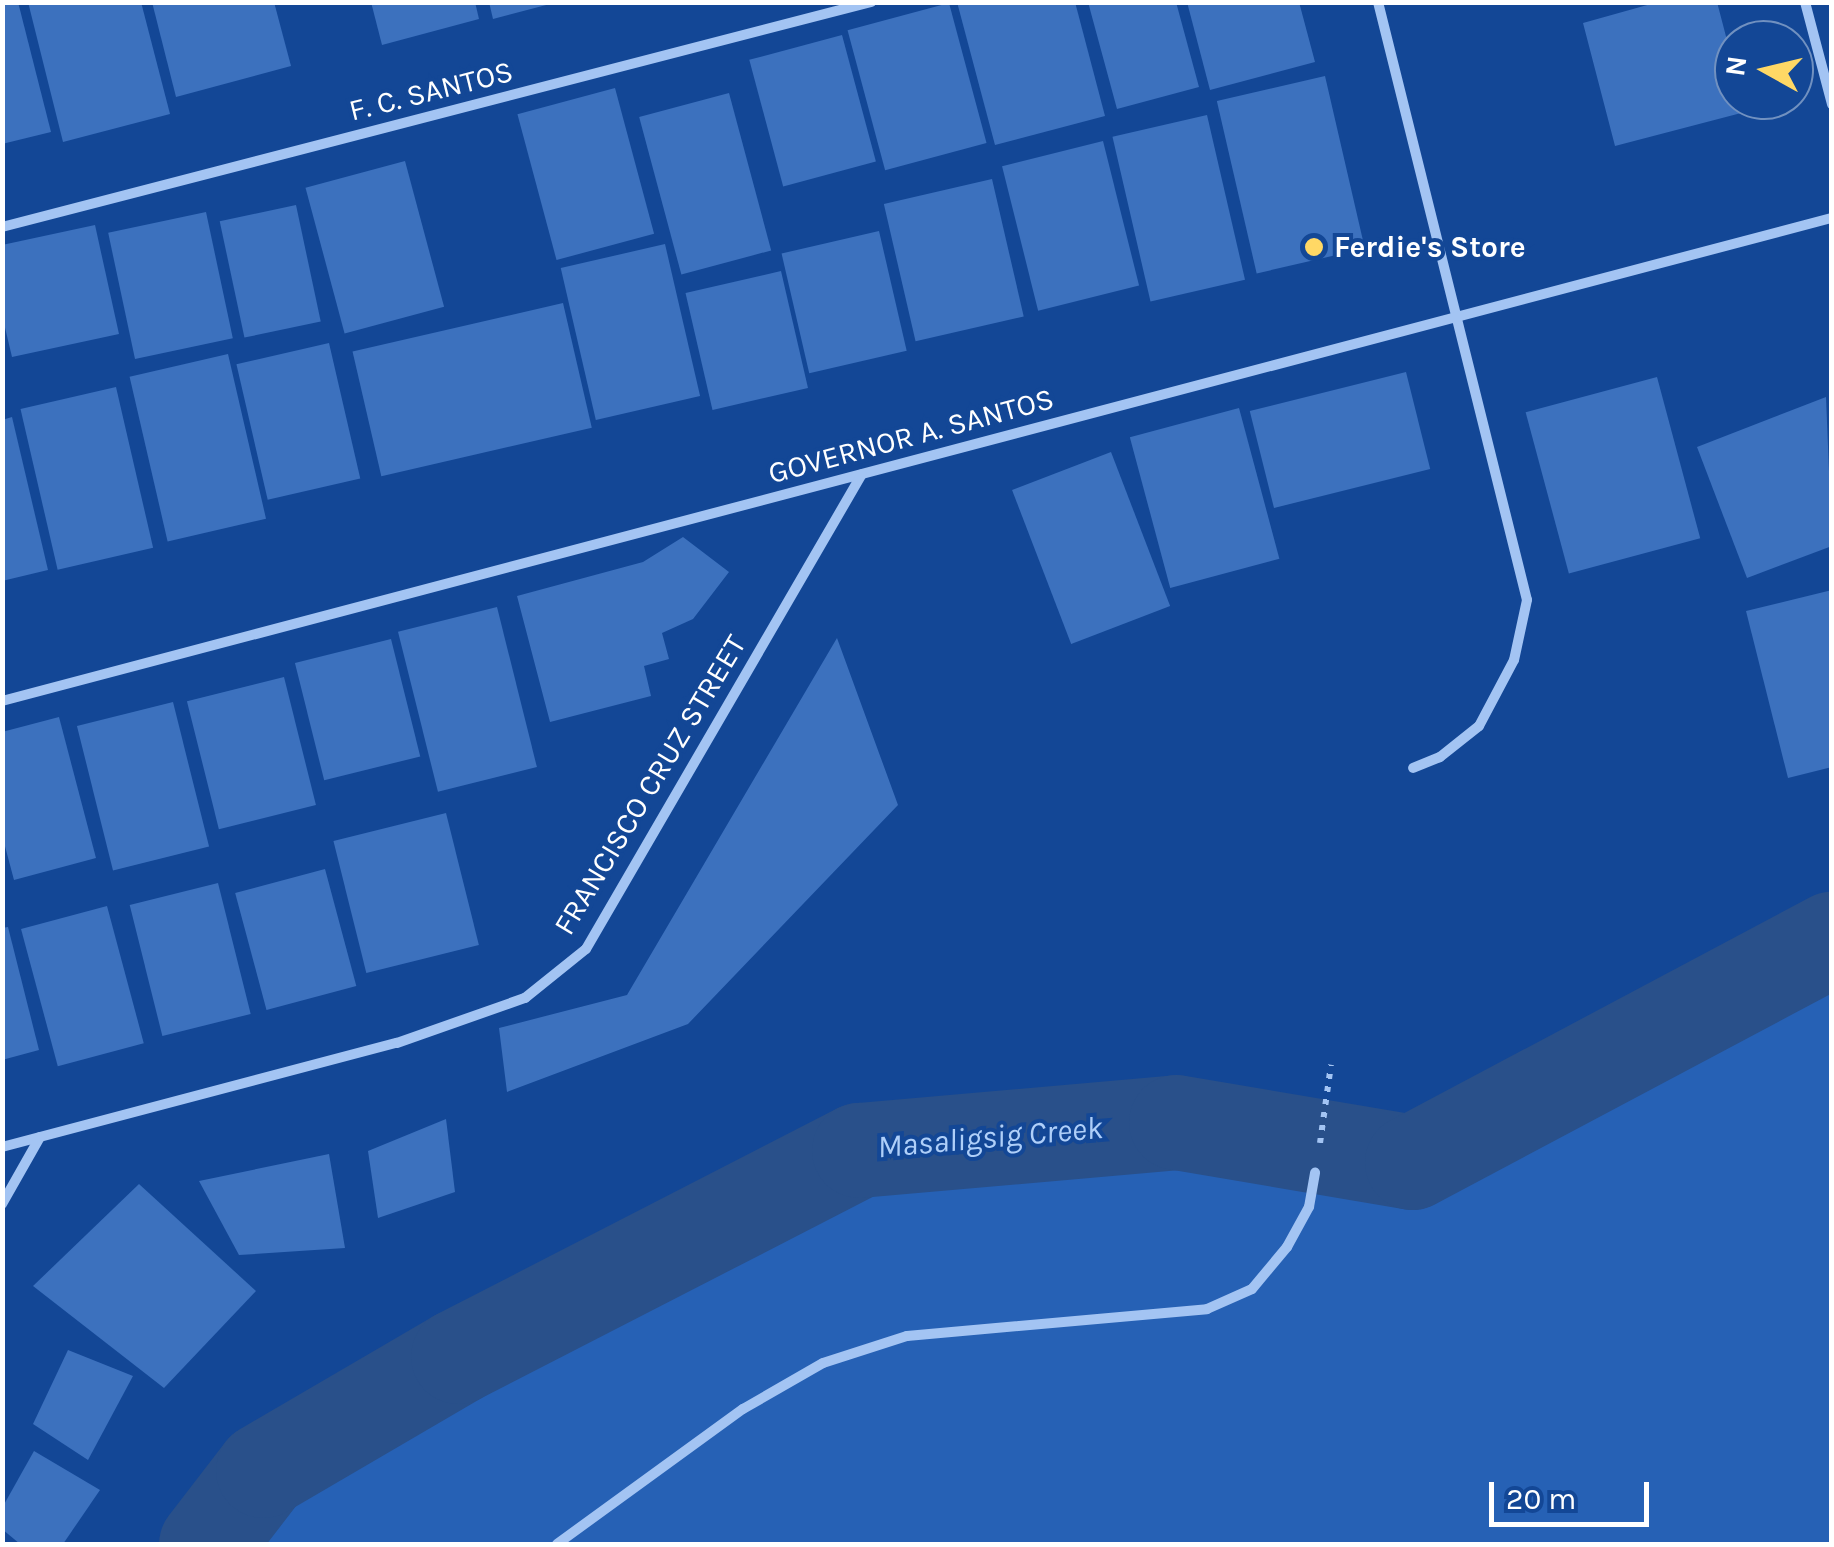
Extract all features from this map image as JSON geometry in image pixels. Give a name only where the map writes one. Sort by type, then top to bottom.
[{"type":"street","name":"F. C. SANTOS","points":[[2,227],[871,2]]},
{"type":"street","points":[[1378,2],[1459,316],[1526,600],[1514,660],[1479,726],[1440,757],[1412,768]]},
{"type":"street","points":[[1805,2],[1832,104]]},
{"type":"street","name":"GOVERNOR A. SANTOS","points":[[2,701],[1832,218]]},
{"type":"street","name":"FRANCISCO CRUZ STREET","points":[[2,1147],[462,1024],[525,998],[586,949],[862,474]]},
{"type":"street","points":[[2,1204],[40,1137]]},
{"type":"street","points":[[557,1544],[742,1409],[823,1364],[907,1336],[1207,1309],[1252,1289],[1287,1247],[1309,1207],[1316,1173]]},
{"type":"path","points":[[1316,1173],[1330,1065]]},
{"type":"shaded area","points":[[1831,939],[1831,1544],[206,1544],[263,1470],[458,1356],[859,1150],[1176,1122],[1412,1162]]},
{"type":"building","points":[[18,2],[51,132],[2,144],[2,5]]},
{"type":"building","points":[[28,2],[141,2],[170,114],[63,142]]},
{"type":"building","points":[[152,2],[274,2],[291,66],[176,97]]},
{"type":"building","points":[[371,2],[475,2],[479,19],[382,45]]},
{"type":"building","points":[[489,2],[550,2],[550,4],[493,19]]},
{"type":"building","points":[[957,2],[1075,2],[1105,116],[995,145]]},
{"type":"building","points":[[1088,2],[1176,2],[1199,87],[1117,109]]},
{"type":"building","points":[[1187,2],[1299,2],[1315,62],[1210,90]]},
{"type":"building","points":[[1658,2],[1717,2],[1722,20],[1714,20],[1714,120],[1615,146],[1583,23]]},
{"type":"building","points":[[949,3],[987,143],[885,170],[848,30]]},
{"type":"building","points":[[842,35],[876,162],[783,186],[749,60]]},
{"type":"building","points":[[1325,76],[1365,248],[1257,273],[1217,101]]},
{"type":"building","points":[[615,88],[654,234],[557,260],[517,114]]},
{"type":"building","points":[[729,93],[771,250],[681,275],[639,117]]},
{"type":"building","points":[[1207,115],[1245,280],[1151,301],[1112,137]]},
{"type":"building","points":[[1103,141],[1139,286],[1038,311],[1002,166]]},
{"type":"building","points":[[405,161],[444,307],[345,334],[306,188]]},
{"type":"building","points":[[992,179],[1024,316],[916,341],[884,204]]},
{"type":"building","points":[[296,205],[321,321],[244,338],[220,221]]},
{"type":"building","points":[[206,212],[233,338],[135,359],[108,233]]},
{"type":"building","points":[[95,225],[119,334],[12,357],[2,315],[2,245]]},
{"type":"building","points":[[879,231],[907,351],[809,373],[782,253]]},
{"type":"building","points":[[665,244],[700,396],[596,420],[561,268]]},
{"type":"building","points":[[781,271],[808,388],[713,410],[686,293]]},
{"type":"building","points":[[563,303],[592,428],[381,476],[353,352]]},
{"type":"building","points":[[329,343],[360,478],[268,500],[236,364]]},
{"type":"building","points":[[228,354],[266,519],[168,541],[130,377]]},
{"type":"building","points":[[1406,372],[1430,469],[1274,508],[1250,411]]},
{"type":"building","points":[[1657,377],[1700,538],[1569,574],[1526,412]]},
{"type":"building","points":[[116,387],[153,548],[58,570],[21,409]]},
{"type":"building","points":[[1826,397],[1832,546],[1747,578],[1697,447]]},
{"type":"building","points":[[1239,408],[1279,559],[1170,588],[1130,437]]},
{"type":"building","points":[[12,417],[48,570],[2,581],[2,420]]},
{"type":"building","points":[[1111,452],[1170,606],[1071,644],[1012,490]]},
{"type":"building","points":[[683,537],[729,572],[693,619],[662,633],[669,659],[644,666],[651,696],[550,722],[517,596],[643,562]]},
{"type":"building","points":[[1832,590],[1832,767],[1788,778],[1746,611]]},
{"type":"building","points":[[497,607],[537,767],[438,792],[398,632]]},
{"type":"building","points":[[837,638],[898,805],[688,1024],[507,1092],[499,1028],[627,995]]},
{"type":"building","points":[[391,639],[420,756],[324,780],[295,663]]},
{"type":"building","points":[[284,677],[316,805],[219,829],[187,701]]},
{"type":"building","points":[[173,702],[209,847],[113,871],[77,726]]},
{"type":"building","points":[[59,717],[96,858],[14,880],[2,835],[2,732]]},
{"type":"building","points":[[446,813],[479,945],[366,973],[333,841]]},
{"type":"building","points":[[325,869],[356,986],[266,1010],[235,893]]},
{"type":"building","points":[[218,883],[251,1014],[162,1036],[130,905]]},
{"type":"building","points":[[107,906],[144,1043],[58,1066],[21,929]]},
{"type":"building","points":[[8,927],[39,1050],[2,1060],[2,928]]},
{"type":"building","points":[[446,1119],[455,1192],[378,1218],[368,1151]]},
{"type":"building","points":[[329,1154],[345,1248],[239,1255],[199,1181]]},
{"type":"building","points":[[139,1184],[256,1291],[164,1388],[33,1286]]},
{"type":"building","points":[[68,1350],[133,1376],[88,1460],[33,1424]]},
{"type":"building","points":[[34,1451],[100,1490],[63,1544],[20,1544],[2,1529],[2,1508]]},
{"type":"waterway","name":"Masaligsig Creek","points":[[206,1544],[263,1470],[458,1356],[859,1150],[1176,1122],[1412,1162],[1832,939]]},
{"type":"place","name":"Ferdie's Store","points":[[1314,247]]}]
